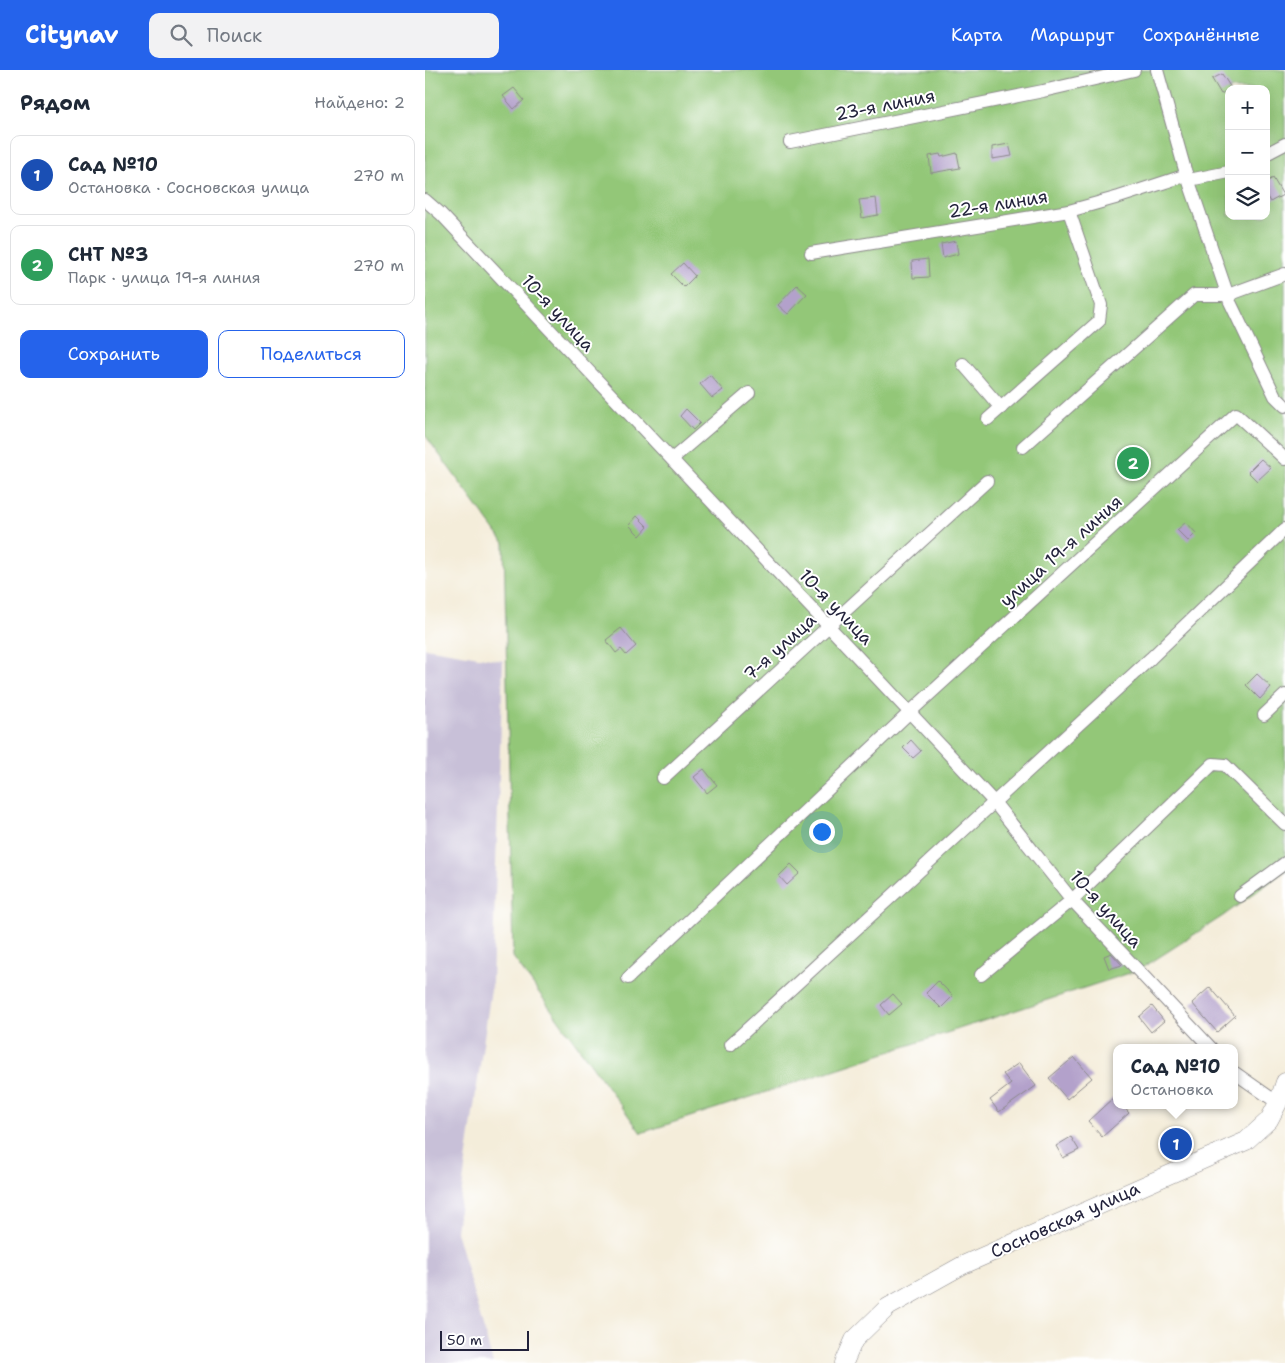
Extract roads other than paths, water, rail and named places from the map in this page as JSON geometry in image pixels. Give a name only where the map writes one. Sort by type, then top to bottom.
[{"type":"street","name":"23-я линия","points":[[790,142],[1043,92],[1133,70]]},
{"type":"street","points":[[1161,71],[1188,177],[1228,295],[1275,396],[1285,406]]},
{"type":"street","points":[[1270,152],[1285,144]]},
{"type":"street","name":"22-я линия","points":[[811,252],[1069,211],[1188,177],[1225,172]]},
{"type":"street","name":"10-я улица","points":[[425,200],[441,214],[995,802],[1072,900],[1207,1044]]},
{"type":"street","points":[[988,419],[1099,321],[1101,305],[1069,211]]},
{"type":"street","points":[[1023,447],[1194,295],[1228,295],[1285,274]]},
{"type":"street","points":[[963,364],[1001,408]]},
{"type":"street","points":[[672,459],[749,393]]},
{"type":"street","name":"улица 19-я линия","points":[[628,978],[909,712],[1236,414],[1285,458]]},
{"type":"street","name":"7-я улица","points":[[663,778],[987,481]]},
{"type":"street","points":[[730,1045],[1151,658],[1285,529]]},
{"type":"street","points":[[1264,715],[1285,695]]},
{"type":"street","points":[[981,975],[1072,900],[1213,764],[1225,765],[1285,824]]},
{"type":"street","points":[[1240,896],[1285,863]]},
{"type":"street","points":[[1238,1075],[1278,1103]]},
{"type":"street","name":"Сосновская улица","points":[[844,1363],[854,1340],[888,1307],[963,1264],[1245,1141],[1269,1120],[1278,1103],[1285,1082]]},
{"type":"place","name":"СНТ №3","points":[[1133,463]]},
{"type":"place","name":"Сад №10","points":[[1176,1144]]}]
